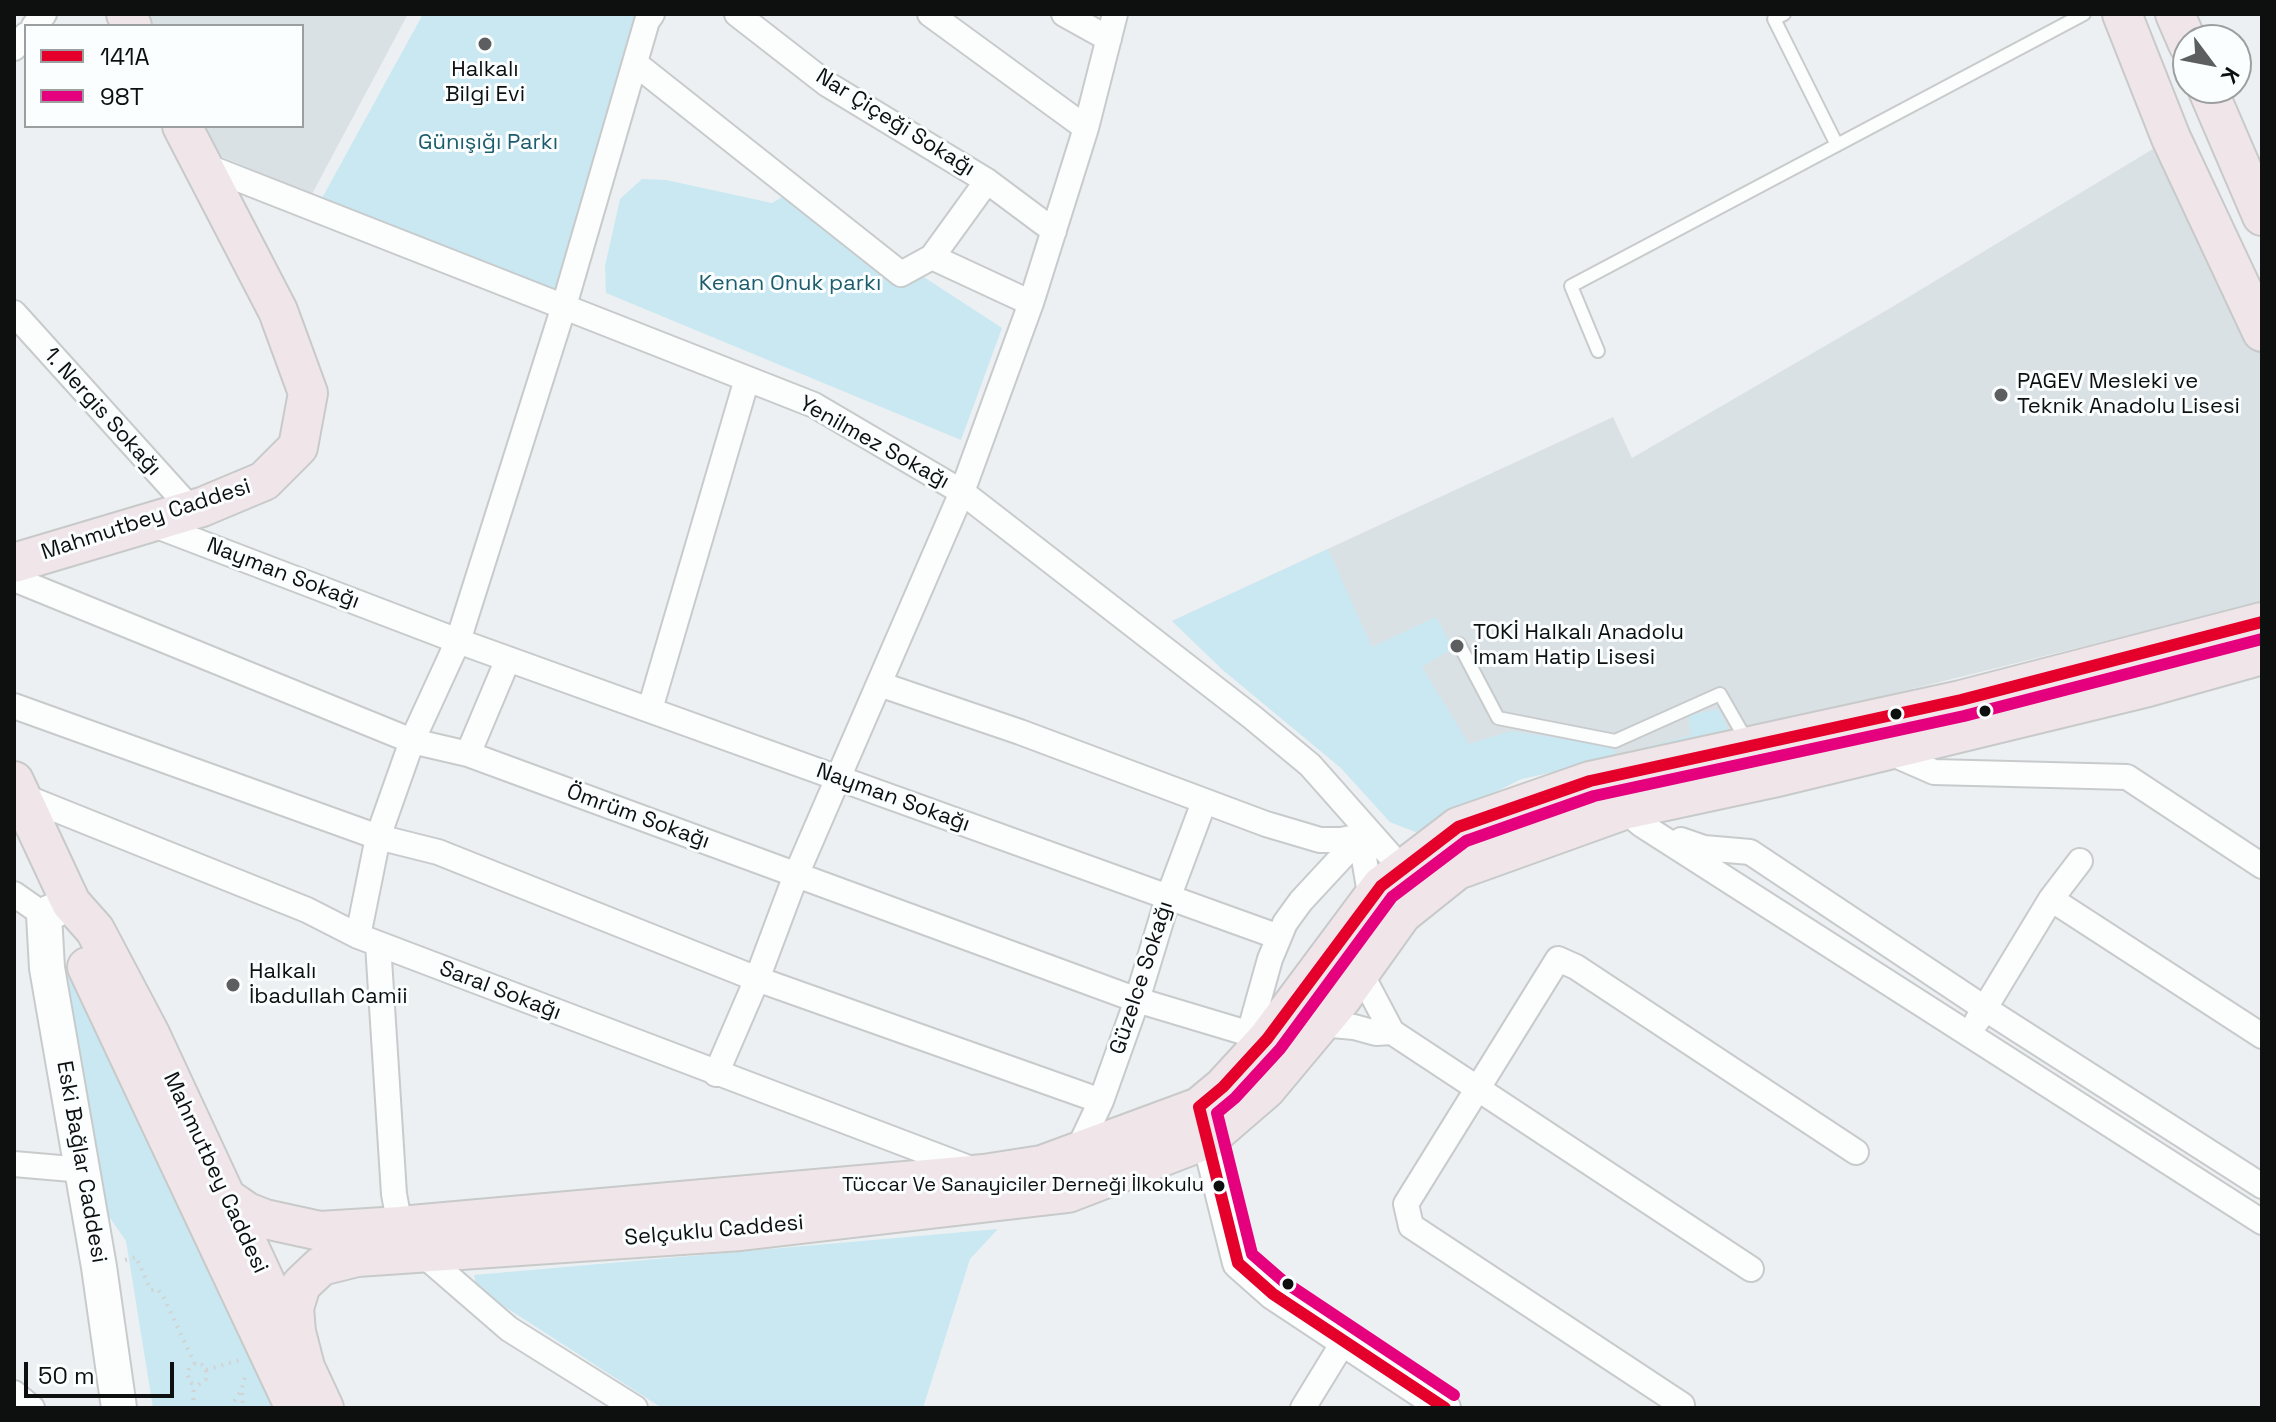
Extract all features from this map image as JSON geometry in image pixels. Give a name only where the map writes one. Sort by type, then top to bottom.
[{"type":"main road","points":[[2127,20],[2206,164],[2262,289]]},
{"type":"main road","points":[[2127,20],[2171,138],[2262,332]]},
{"type":"main road","points":[[2216,104],[2262,216]]},
{"type":"main road","points":[[2222,104],[2258,154]]},
{"type":"main road","points":[[2235,104],[2258,154]]},
{"type":"main road","name":"Mahmutbey Caddesi","points":[[14,563],[149,523],[264,481],[298,447],[308,393],[278,311],[183,128]]},
{"type":"main road","name":"Selçuklu Caddesi","points":[[320,1231],[410,1239],[741,1231],[1068,1193],[1266,1089],[1363,970],[1402,914],[1414,882],[1438,843],[1458,827],[1590,781],[1961,700],[2262,622]]},
{"type":"main road","name":"Selçuklu Caddesi","points":[[305,1367],[296,1332],[294,1308],[301,1285],[321,1266],[410,1239],[1042,1165],[1077,1152],[1204,1123],[1223,1087],[1258,1037],[1381,886],[1414,882],[1633,818],[2262,655]]},
{"type":"main road","name":"Mahmutbey Caddesi","points":[[20,802],[58,909],[249,1278],[305,1367],[324,1408]]},
{"type":"main road","name":"Mahmutbey Caddesi","points":[[58,909],[95,930],[150,1034],[224,1196],[249,1278],[260,1353],[295,1408]]},
{"type":"main road","name":"Eski Bağlar Caddesi","points":[[58,909],[47,968],[99,1267],[119,1408]]},
{"type":"main road","points":[[224,1196],[247,1212],[265,1219],[320,1231]]},
{"type":"main road","points":[[249,1278],[262,1254],[275,1246],[320,1231]]},
{"type":"street","points":[[635,1408],[509,1329],[410,1239],[394,1194],[368,940],[378,837],[412,741],[458,641],[564,306],[647,21],[652,14]]},
{"type":"street","name":"Nar Çiçeği Sokağı","points":[[737,14],[827,84],[987,181],[1054,231]]},
{"type":"street","points":[[930,14],[1086,128]]},
{"type":"street","points":[[1064,14],[1109,39]]},
{"type":"street","points":[[716,1074],[757,979],[796,875],[962,492],[1031,303],[1086,128],[1115,14]]},
{"type":"street","points":[[636,64],[901,274],[932,257],[987,181]]},
{"type":"street","name":"Yenilmez Sokağı","points":[[203,165],[814,405],[962,492],[1310,765],[1365,833],[1414,882]]},
{"type":"street","points":[[932,257],[1031,303]]},
{"type":"street","name":"1. Nergis Sokağı","points":[[14,313],[191,509]]},
{"type":"street","points":[[650,709],[747,379]]},
{"type":"street","name":"Nayman Sokağı","points":[[149,523],[458,641],[1279,937]]},
{"type":"street","name":"Ömrüm Sokağı","points":[[14,579],[412,741],[468,754],[1137,1000],[1258,1037]]},
{"type":"street","points":[[468,754],[508,659]]},
{"type":"street","points":[[879,684],[1020,732],[1204,802],[1320,840],[1341,840],[1365,833],[1416,848],[1438,843]]},
{"type":"street","points":[[14,706],[378,837],[438,852],[757,979],[1101,1101]]},
{"type":"street","points":[[1886,751],[1934,772],[2127,777],[2260,860]]},
{"type":"street","points":[[1590,781],[1633,818],[2262,1222]]},
{"type":"street","name":"Saral Sokağı","points":[[20,802],[307,910],[368,940],[984,1174]]},
{"type":"street","name":"Güzelce Sokağı","points":[[1077,1152],[1101,1101],[1137,1000],[1168,898],[1204,802]]},
{"type":"street","points":[[1633,818],[1704,848],[1750,852],[1984,1008],[2262,1186]]},
{"type":"street","points":[[1365,833],[1363,852],[1371,900]]},
{"type":"street","points":[[1258,1037],[1279,937],[1285,923],[1301,901],[1365,833]]},
{"type":"street","points":[[1968,1035],[2051,899],[2080,861]]},
{"type":"street","points":[[14,894],[58,909]]},
{"type":"street","points":[[2051,899],[2262,1036]]},
{"type":"street","points":[[1682,1405],[1411,1226],[1406,1204],[1558,959],[1576,967],[1856,1152]]},
{"type":"street","points":[[1363,970],[1365,981],[1392,1032],[1751,1269]]},
{"type":"street","points":[[1321,1024],[1376,1033],[1392,1032]]},
{"type":"street","points":[[1204,1123],[1238,1263],[1273,1294],[1445,1408]]},
{"type":"street","points":[[14,1164],[83,1170]]},
{"type":"street","points":[[1303,1408],[1344,1341]]},
{"type":"street","points":[[14,1393],[32,1408]]},
{"type":"lane","points":[[1784,14],[1774,19],[1837,145]]},
{"type":"lane","points":[[1598,351],[1571,286],[2084,14]]},
{"type":"lane","points":[[1459,644],[1498,718],[1615,741],[1720,694],[1749,746]]},
{"type":"path","points":[[99,1267],[136,1257],[151,1290],[157,1289],[162,1294],[195,1364]]},
{"type":"path","points":[[206,1370],[260,1353]]},
{"type":"path","points":[[230,1408],[260,1353]]},
{"type":"path","points":[[195,1364],[202,1365],[206,1370],[204,1382],[194,1384],[189,1381],[189,1368],[195,1364]]},
{"type":"path","points":[[193,1408],[194,1384]]},
{"type":"path","points":[[241,1391],[243,1408]]},
{"type":"shaded area","points":[[142,14],[408,14],[312,194],[210,152],[198,128],[304,128],[304,24],[145,24]]},
{"type":"shaded area","name":"PAGEV Mesleki ve Teknik Anadolu Lisesi","points":[[2171,138],[2262,331],[2262,602],[1755,728],[1521,779],[1416,832],[1390,822],[1341,768],[1223,670],[1172,621],[1613,417],[1632,458],[1892,307]]},
{"type":"green space","name":"Günışığı Parkı","points":[[423,14],[638,14],[564,306],[316,209]]},
{"type":"green space","name":"Kenan Onuk parkı","points":[[642,179],[666,180],[772,203],[792,191],[1002,328],[961,440],[606,293],[605,266],[620,199]]},
{"type":"green space","points":[[1328,549],[1372,647],[1436,617],[1453,648],[1422,667],[1469,744],[1511,731],[1612,746],[1617,755],[1691,735],[1688,715],[1719,709],[1730,734],[1611,764],[1521,779],[1416,832],[1390,822],[1341,768],[1223,670],[1172,621]]},
{"type":"green space","points":[[72,965],[280,1408],[153,1408],[126,1241],[103,1208],[63,967]]},
{"type":"green space","points":[[998,1229],[970,1259],[923,1408],[662,1408],[477,1289],[474,1275]]},
{"type":"transit line","name":"141A","points":[[1445,1408],[1273,1294],[1238,1263],[1199,1107],[1223,1087],[1267,1039],[1381,886],[1458,827],[1590,781],[1961,700],[2262,622]]},
{"type":"transit line","name":"98T","points":[[1454,1395],[1283,1281],[1252,1254],[1217,1113],[1280,1049],[1392,897],[1466,841],[1594,796],[1964,716],[2262,639]]},
{"type":"place","name":"Halkalı Bilgi Evi","points":[[485,44]]},
{"type":"place","name":"PAGEV Mesleki ve Teknik Anadolu Lisesi","points":[[2001,395]]},
{"type":"place","name":"TOKİ Halkalı Anadolu İmam Hatip Lisesi","points":[[1457,646]]},
{"type":"place","name":"Halkalı İbadullah Camii","points":[[233,985]]},
{"type":"place","name":"Tüccar Ve Sanayiciler Derneği İlkokulu","points":[[1219,1186]]}]
